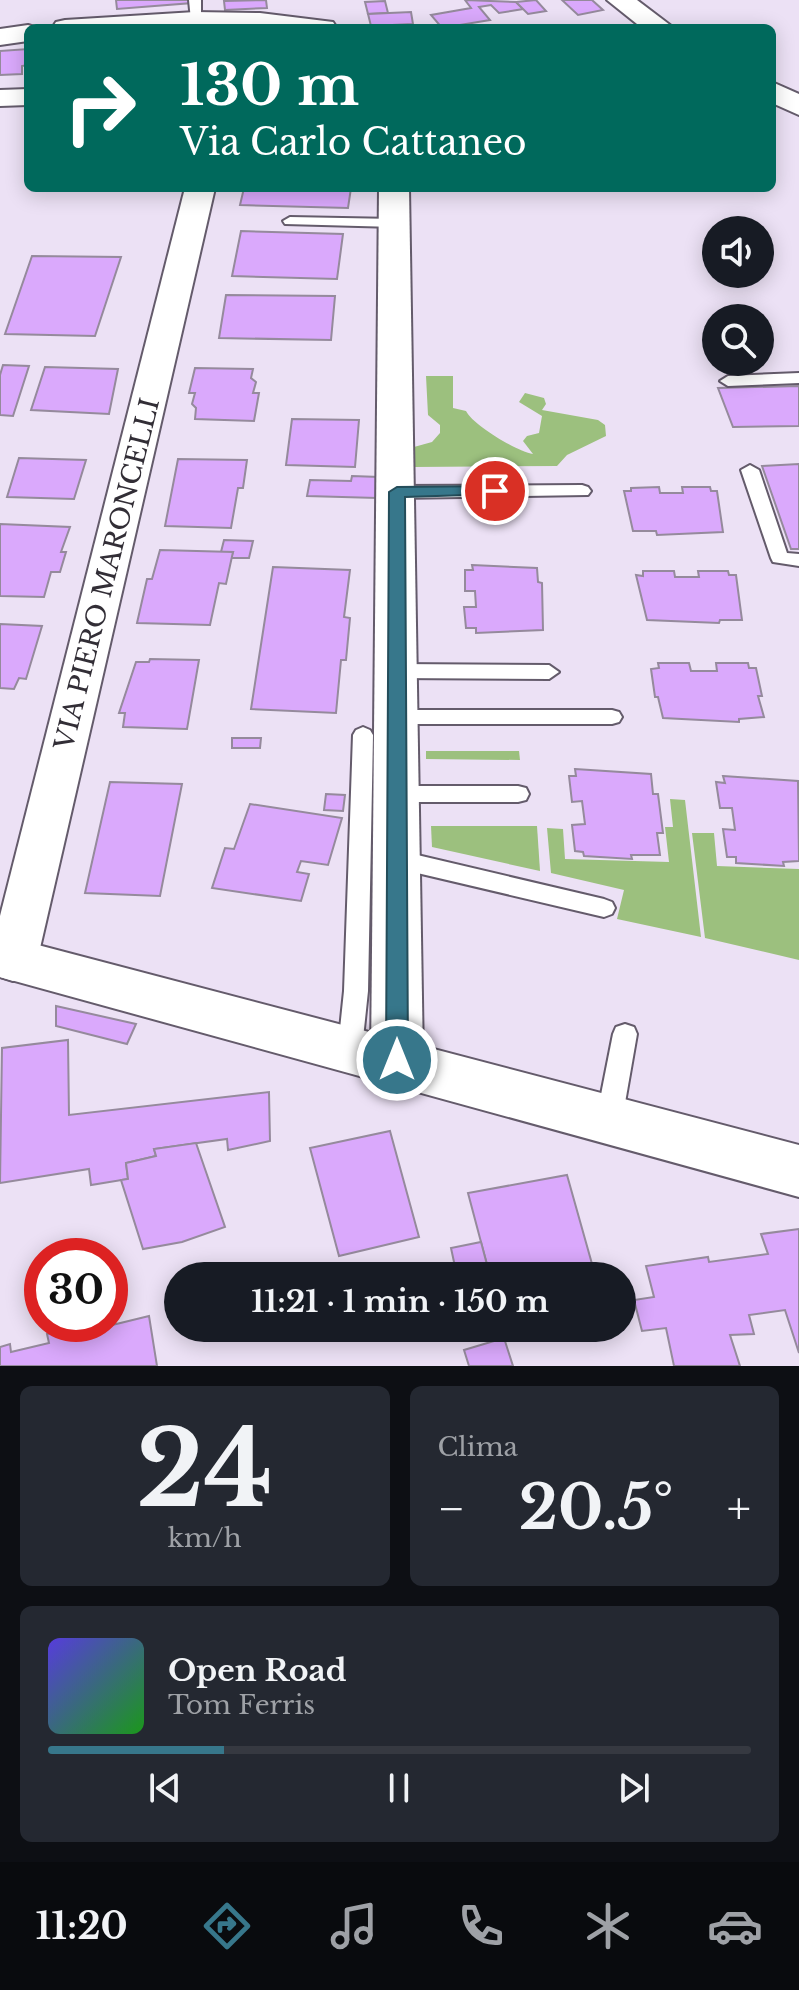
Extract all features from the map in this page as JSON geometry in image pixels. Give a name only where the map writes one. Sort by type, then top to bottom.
[{"type":"street","points":[[620,0],[654,24]]},
{"type":"street","points":[[105,24],[155,19],[196,10],[288,24]]},
{"type":"street","points":[[0,37],[24,34]]},
{"type":"street","points":[[0,98],[24,97]]},
{"type":"street","name":"VIA PIERO MARONCELLI","points":[[7,958],[199,192]]},
{"type":"street","points":[[374,1054],[396,859],[396,794],[380,726],[395,671],[395,206]]},
{"type":"street","points":[[7,958],[374,1054],[799,1171]]},
{"type":"lane","points":[[290,221],[395,206]]},
{"type":"lane","points":[[728,381],[799,378]]},
{"type":"lane","points":[[750,470],[780,558],[799,560]]},
{"type":"lane","points":[[397,492],[582,491]]},
{"type":"lane","points":[[395,671],[549,672]]},
{"type":"lane","points":[[374,1054],[356,991],[380,726],[612,717]]},
{"type":"lane","points":[[396,794],[518,794]]},
{"type":"lane","points":[[396,859],[604,908]]},
{"type":"lane","points":[[609,1120],[625,1034]]},
{"type":"green space","points":[[426,376],[453,376],[453,408],[466,411],[486,430],[526,452],[533,454],[523,441],[527,436],[539,433],[542,416],[519,402],[525,393],[544,398],[546,404],[542,410],[598,420],[605,425],[606,436],[567,455],[557,466],[414,467],[414,447],[432,442],[440,433],[440,425],[428,415]]},
{"type":"green space","points":[[426,751],[519,751],[520,760],[426,759]]},
{"type":"green space","points":[[670,799],[685,800],[701,937],[617,919],[624,890],[551,873],[547,828],[563,829],[565,859],[669,862],[665,827],[673,827]]},
{"type":"green space","points":[[431,826],[537,826],[540,871],[432,847]]},
{"type":"green space","points":[[692,833],[714,833],[717,866],[799,869],[799,960],[705,938]]},
{"type":"building","points":[[116,0],[191,0],[192,3],[117,9]]},
{"type":"building","points":[[266,0],[267,8],[225,10],[224,1]]},
{"type":"building","points":[[465,0],[516,2],[523,9],[499,13],[491,5],[479,7],[490,20],[466,24],[439,24],[431,15],[471,8]]},
{"type":"building","points":[[536,0],[546,11],[528,14],[516,2]]},
{"type":"building","points":[[562,0],[592,0],[603,10],[578,15]]},
{"type":"building","points":[[385,1],[388,13],[368,14],[365,2]]},
{"type":"building","points":[[411,12],[413,24],[370,24],[368,14]]},
{"type":"building","points":[[24,49],[22,74],[0,75],[0,51]]},
{"type":"building","points":[[243,192],[350,192],[348,208],[240,205]]},
{"type":"building","points":[[241,231],[343,234],[337,279],[232,276]]},
{"type":"building","points":[[32,256],[121,257],[95,336],[5,334]]},
{"type":"building","points":[[226,295],[335,296],[331,340],[219,338]]},
{"type":"building","points":[[3,365],[29,366],[13,416],[0,415]]},
{"type":"building","points":[[45,367],[118,369],[109,414],[31,410]]},
{"type":"building","points":[[195,368],[253,369],[251,378],[256,382],[253,393],[259,393],[254,421],[195,419],[196,408],[192,404],[195,393],[189,393]]},
{"type":"building","points":[[799,386],[799,426],[733,427],[718,388]]},
{"type":"building","points":[[292,419],[359,420],[355,467],[286,465]]},
{"type":"building","points":[[19,458],[86,460],[74,499],[7,497]]},
{"type":"building","points":[[178,459],[247,460],[243,488],[238,488],[231,528],[165,526]]},
{"type":"building","points":[[799,464],[799,549],[791,549],[762,466]]},
{"type":"building","points":[[352,476],[379,477],[377,498],[307,496],[310,480],[351,481]]},
{"type":"building","points":[[659,487],[660,493],[683,493],[682,487],[710,487],[711,491],[717,491],[723,532],[657,535],[656,531],[633,531],[624,491]]},
{"type":"building","points":[[0,524],[70,527],[61,552],[66,552],[60,572],[51,572],[44,597],[0,596]]},
{"type":"building","points":[[224,540],[253,541],[249,558],[231,558],[233,552],[221,552]]},
{"type":"building","points":[[160,550],[233,552],[226,584],[219,583],[210,625],[137,623],[147,579],[152,579]]},
{"type":"building","points":[[472,565],[537,568],[538,582],[542,583],[543,630],[476,633],[476,628],[466,628],[464,607],[476,607],[475,591],[465,591],[465,570],[473,570]]},
{"type":"building","points":[[273,567],[350,570],[344,617],[350,618],[346,660],[341,660],[336,713],[251,709]]},
{"type":"building","points":[[643,571],[674,571],[675,577],[699,577],[698,571],[728,571],[729,575],[736,575],[742,620],[720,620],[719,623],[647,620],[636,575],[643,576]]},
{"type":"building","points":[[0,624],[42,626],[26,679],[19,678],[14,689],[0,688]]},
{"type":"building","points":[[150,659],[199,660],[187,729],[123,727],[125,713],[119,713],[136,662],[149,662]]},
{"type":"building","points":[[658,663],[689,663],[691,671],[717,671],[716,663],[748,663],[749,668],[756,668],[762,696],[758,696],[764,717],[739,719],[739,722],[663,718],[658,697],[655,697],[651,669],[659,668]]},
{"type":"building","points":[[232,738],[261,738],[260,748],[232,748]]},
{"type":"building","points":[[575,769],[651,774],[653,794],[658,794],[663,833],[657,833],[660,855],[631,855],[632,859],[584,856],[583,852],[575,851],[572,825],[585,824],[582,801],[572,802],[569,776],[576,776]]},
{"type":"building","points":[[723,776],[798,781],[799,861],[783,862],[784,866],[736,863],[736,857],[727,857],[723,829],[735,830],[732,808],[720,808],[716,782],[725,783]]},
{"type":"building","points":[[110,782],[182,784],[160,896],[85,893]]},
{"type":"building","points":[[326,794],[345,795],[343,811],[324,810]]},
{"type":"building","points":[[250,804],[342,818],[328,865],[301,861],[297,872],[309,874],[301,901],[212,888],[225,848],[234,849]]},
{"type":"building","points":[[56,1006],[136,1024],[127,1044],[56,1026]]},
{"type":"building","points":[[68,1040],[69,1115],[269,1092],[270,1141],[228,1150],[227,1139],[154,1149],[156,1156],[126,1163],[128,1179],[91,1185],[89,1169],[0,1183],[2,1048]]},
{"type":"building","points":[[390,1131],[419,1237],[339,1256],[310,1148]]},
{"type":"building","points":[[196,1143],[225,1227],[182,1242],[143,1249],[121,1180],[128,1179],[126,1163],[156,1156],[154,1149]]},
{"type":"building","points":[[567,1175],[591,1262],[486,1262],[468,1193]]},
{"type":"building","points":[[799,1229],[799,1353],[785,1310],[749,1315],[754,1334],[730,1335],[740,1366],[674,1366],[666,1328],[642,1331],[636,1300],[654,1297],[646,1266],[708,1257],[709,1262],[768,1254],[761,1234]]},
{"type":"building","points":[[481,1242],[486,1262],[454,1262],[451,1248]]},
{"type":"building","points":[[149,1316],[157,1366],[0,1366],[0,1347],[10,1344],[11,1352],[49,1342],[128,1342],[128,1321]]},
{"type":"building","points":[[491,1342],[505,1342],[513,1366],[469,1366],[464,1350]]},
{"type":"route","points":[[397,1060],[397,492],[495,491]]}]
